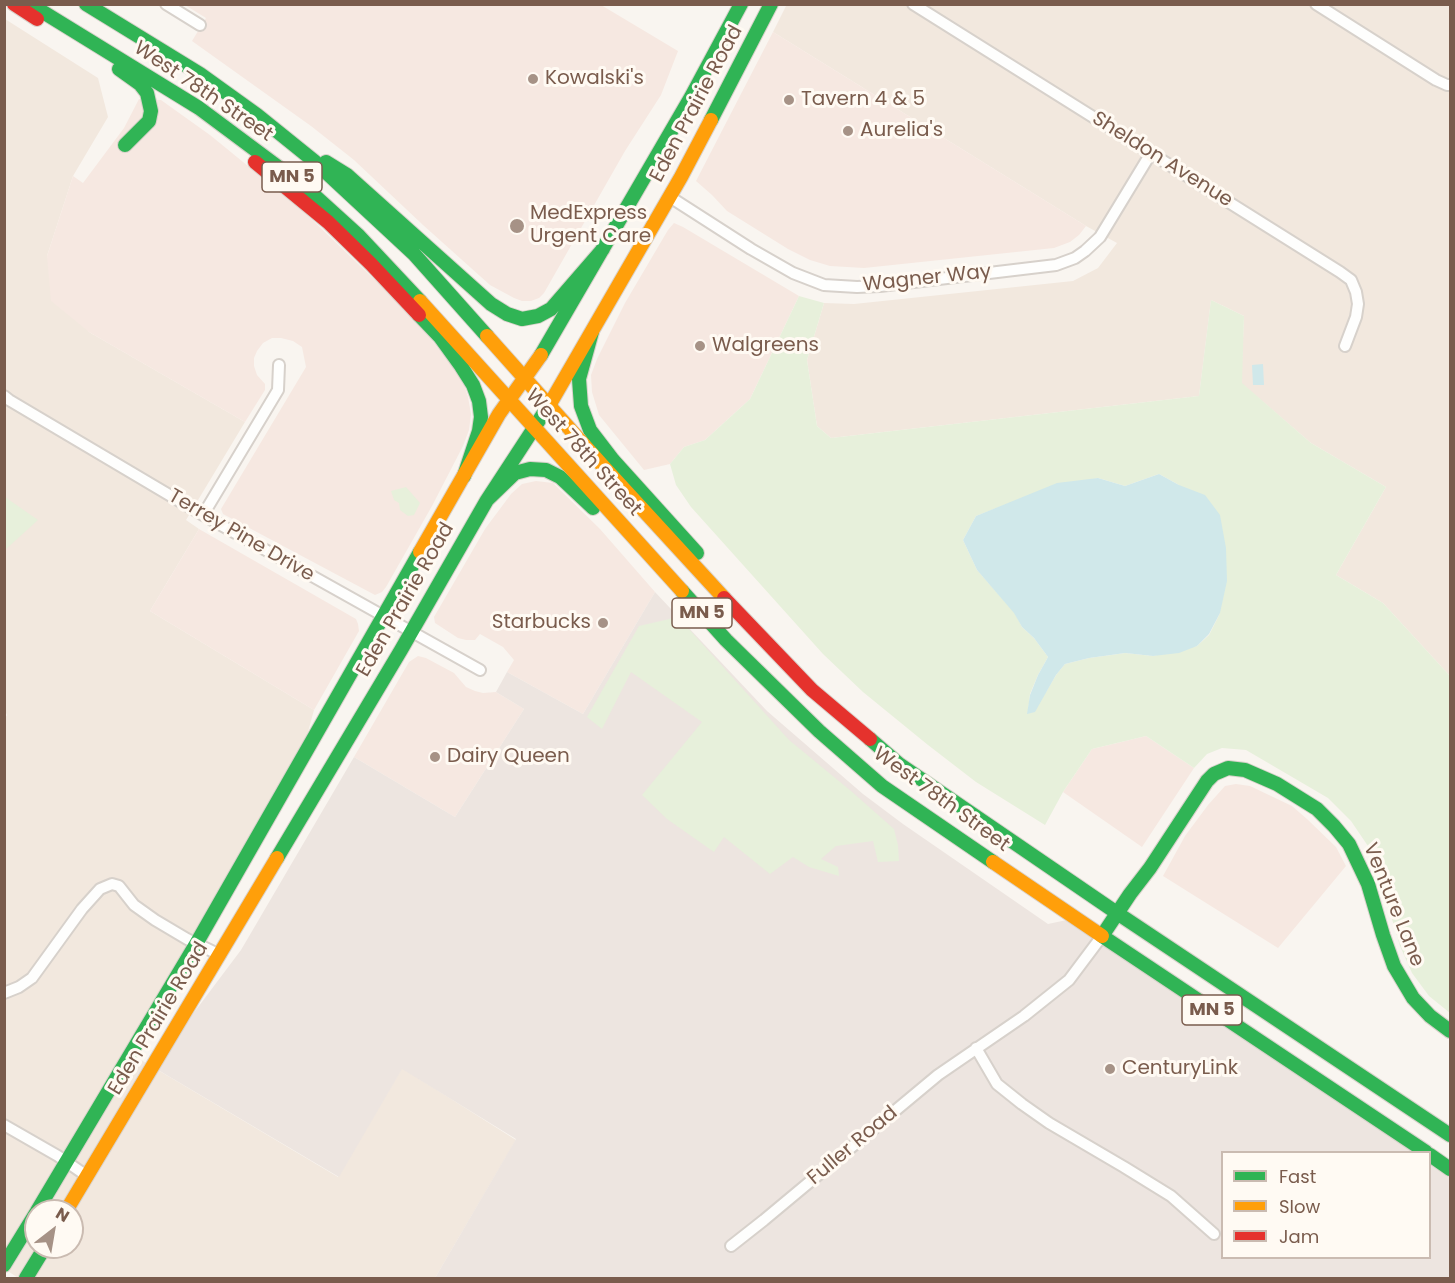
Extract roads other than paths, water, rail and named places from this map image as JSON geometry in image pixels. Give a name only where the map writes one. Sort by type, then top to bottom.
[{"type":"main road","points":[[14,4],[140,84],[150,102],[149,121],[125,146]]},
{"type":"main road","name":"West 78th Street","points":[[30,4],[199,108],[305,187],[359,236],[431,312],[726,640],[819,731],[882,786],[1102,936]]},
{"type":"main road","name":"West 78th Street","points":[[86,4],[200,74],[314,160],[414,254],[755,632],[812,690],[899,764],[1117,914]]},
{"type":"main road","name":"Eden Prairie Road","points":[[45,1199],[298,768],[499,414],[543,353],[691,97],[741,4]]},
{"type":"main road","name":"Eden Prairie Road","points":[[73,1199],[220,955],[487,500],[549,405],[592,332],[670,197],[771,4]]},
{"type":"main road","points":[[199,108],[246,154],[328,222],[371,264],[440,337],[461,366],[473,385],[479,401],[481,417],[479,431],[464,476]]},
{"type":"main road","points":[[257,115],[346,175],[490,304],[507,314],[522,319],[538,316],[551,309],[603,249]]},
{"type":"main road","points":[[592,332],[579,379],[581,406],[590,430],[613,460],[696,551],[755,632]]},
{"type":"main road","points":[[487,500],[515,473],[530,469],[546,470],[560,477],[648,554]]},
{"type":"main road","name":"Venture Lane","points":[[1102,936],[1207,781],[1220,770],[1228,768],[1245,770],[1277,784],[1317,809],[1334,826],[1348,844],[1368,884],[1383,935],[1402,982],[1430,1016],[1450,1031]]},
{"type":"main road","name":"MN 5","points":[[1117,914],[1450,1135]]},
{"type":"main road","name":"MN 5","points":[[1102,936],[1424,1151]]},
{"type":"main road","name":"MN 5","points":[[1431,1156],[1450,1169]]},
{"type":"main road","name":"Eden Prairie Road","points":[[4,1265],[24,1233]]},
{"type":"main road","points":[[26,1278],[38,1259]]},
{"type":"street","points":[[166,4],[200,25]]},
{"type":"street","name":"Sheldon Avenue","points":[[913,4],[1351,280],[1358,304],[1356,317],[1345,346]]},
{"type":"street","points":[[1316,4],[1436,80],[1450,86]]},
{"type":"street","name":"Wagner Way","points":[[670,197],[793,273],[824,285],[880,286],[1056,265],[1075,258],[1100,237],[1151,153]]},
{"type":"street","points":[[203,515],[278,390],[279,365]]},
{"type":"street","name":"Terrey Pine Drive","points":[[4,396],[203,515],[480,670]]},
{"type":"street","points":[[4,993],[32,978],[82,909],[100,889],[112,884],[119,886],[134,905],[154,920],[220,955]]},
{"type":"street","name":"Fuller Road","points":[[731,1246],[938,1075],[1024,1016],[1069,980],[1102,936]]},
{"type":"street","points":[[976,1048],[997,1084],[1022,1104],[1049,1124],[1171,1196],[1214,1234]]},
{"type":"street","points":[[4,1125],[58,1156],[87,1176]]},
{"type":"water","points":[[1263,364],[1264,385],[1253,385],[1252,365]]},
{"type":"water","points":[[1159,474],[1205,495],[1220,515],[1226,548],[1227,581],[1220,613],[1209,634],[1197,646],[1179,653],[1153,656],[1125,653],[1065,664],[1056,675],[1035,712],[1027,714],[1030,695],[1048,657],[977,570],[963,540],[976,516],[1057,483],[1098,478],[1125,486]]},
{"type":"place","name":"Kowalski's","points":[[533,79]]},
{"type":"place","name":"Tavern 4 & 5","points":[[789,100]]},
{"type":"place","name":"Aurelia's","points":[[848,131]]},
{"type":"place","name":"MedExpress Urgent Care","points":[[517,226]]},
{"type":"place","name":"Walgreens","points":[[700,346]]},
{"type":"place","name":"Starbucks","points":[[603,623]]},
{"type":"place","name":"Dairy Queen","points":[[435,757]]},
{"type":"place","name":"CenturyLink","points":[[1110,1069]]}]
